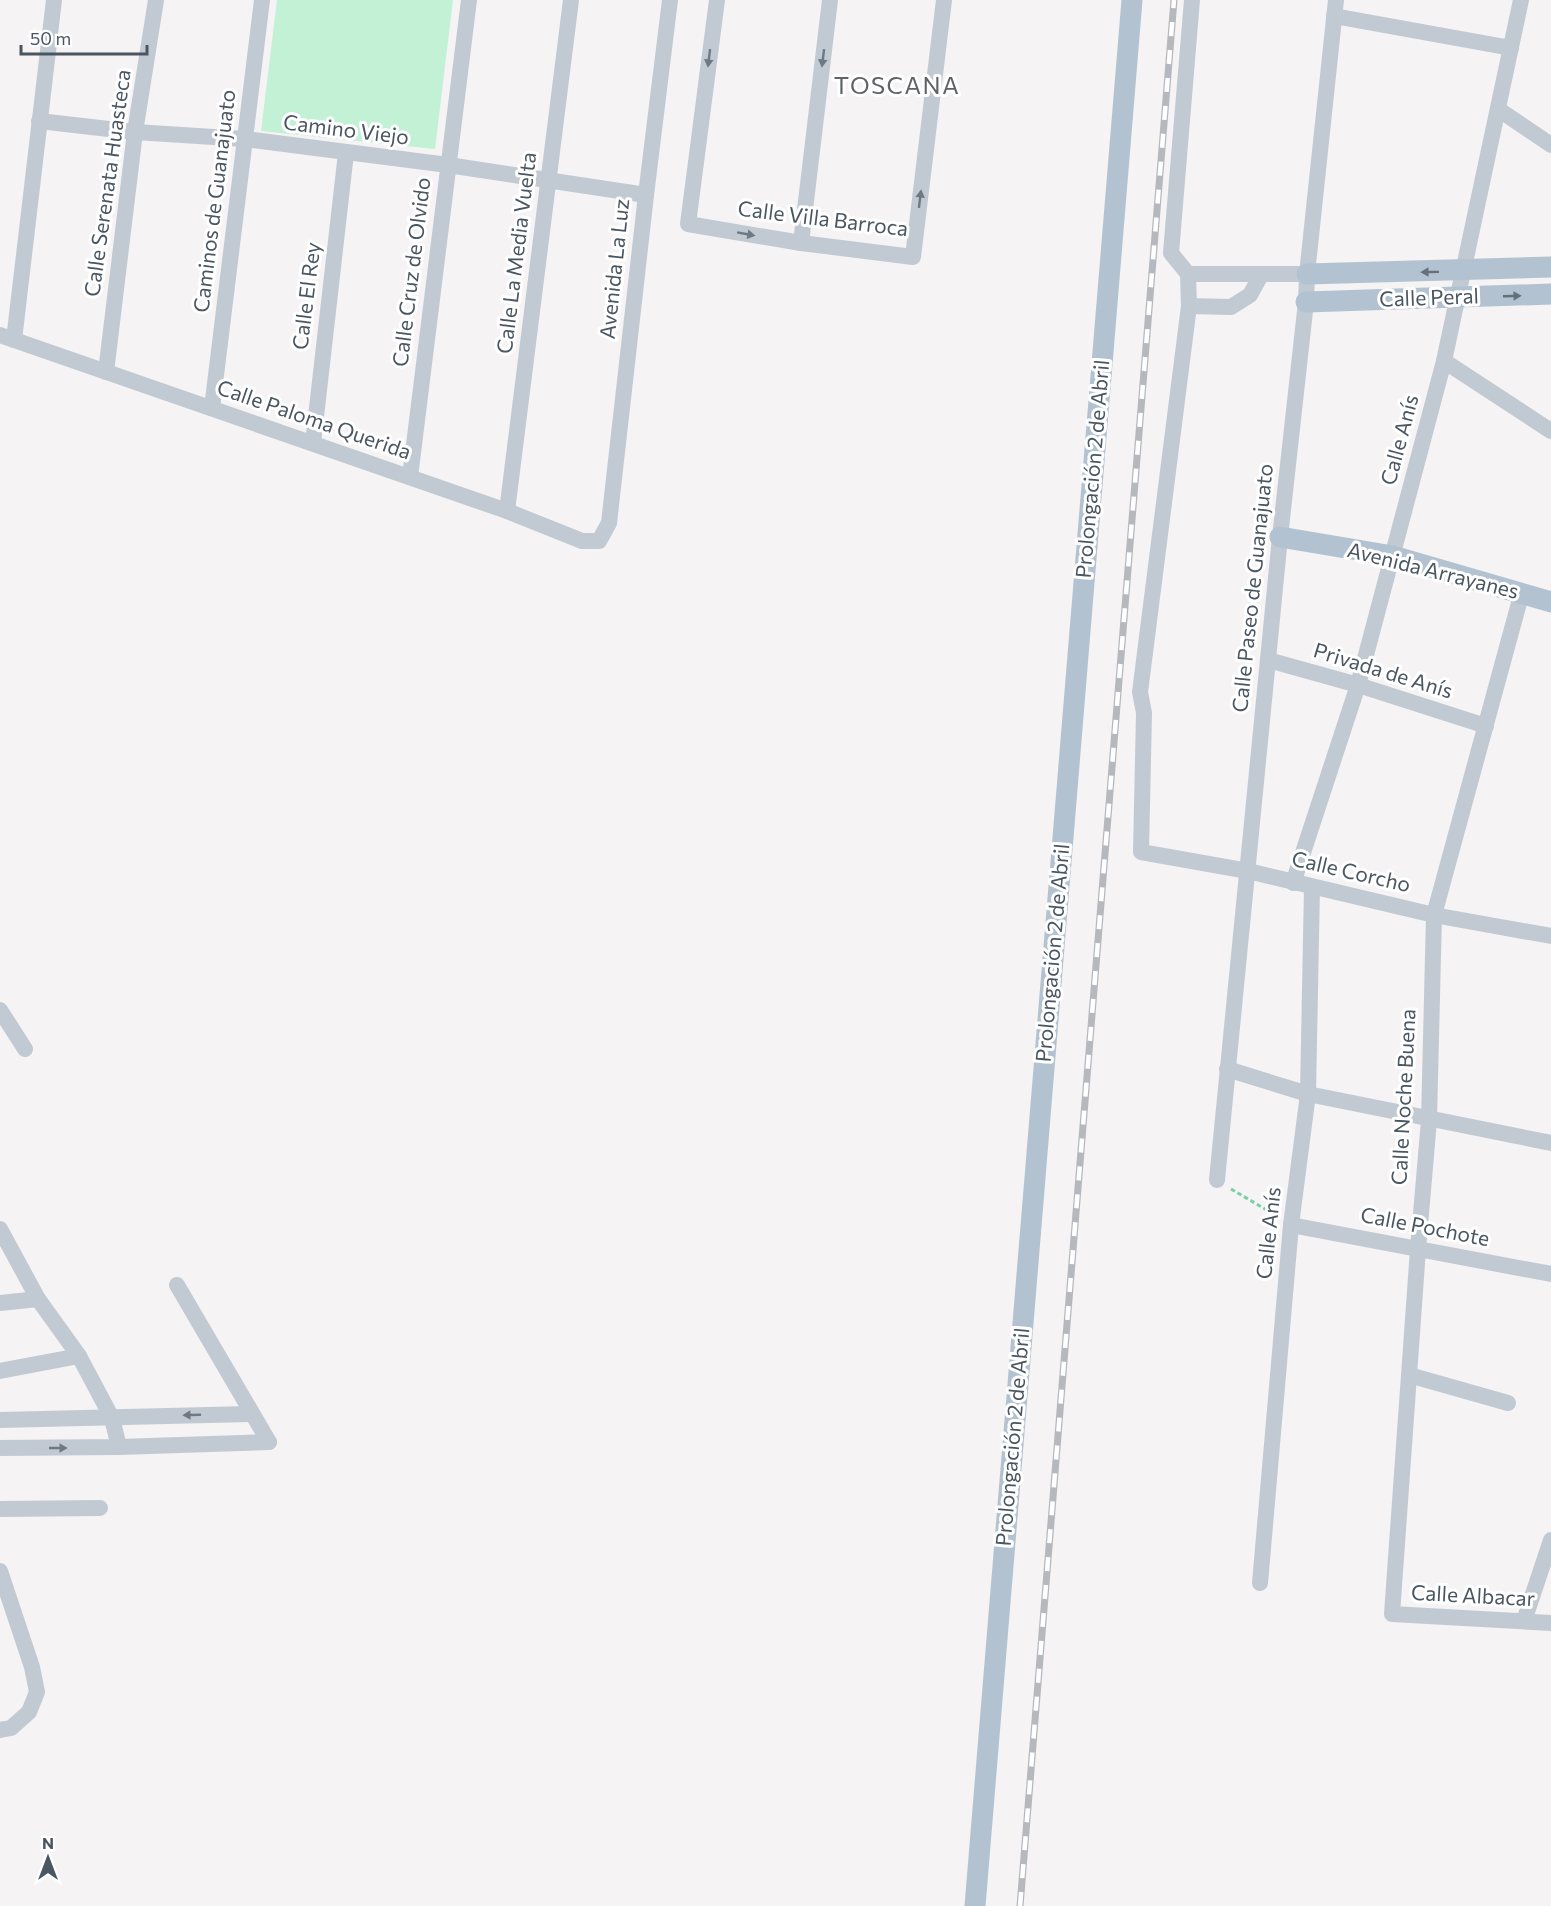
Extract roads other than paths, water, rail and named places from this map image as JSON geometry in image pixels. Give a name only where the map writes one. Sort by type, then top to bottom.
[{"type":"main road","name":"Prolongación 2 de Abril","points":[[975,1906],[1132,0]]},
{"type":"main road","name":"Calle Peral","points":[[1307,274],[1551,267]]},
{"type":"main road","name":"Calle Peral","points":[[1306,302],[1551,294]]},
{"type":"main road","name":"Avenida Arrayanes","points":[[1280,537],[1394,556],[1551,602]]},
{"type":"street","points":[[5,338],[39,122],[54,0]]},
{"type":"street","name":"Calle Serenata Huasteca","points":[[106,372],[135,132],[156,0]]},
{"type":"street","name":"Caminos de Guanajuato","points":[[212,408],[262,0]]},
{"type":"street","name":"Calle Cruz de Olvido","points":[[410,477],[469,0]]},
{"type":"street","name":"Calle La Media Vuelta","points":[[507,511],[571,0]]},
{"type":"street","name":"Avenida La Luz","points":[[599,541],[609,523],[670,0]]},
{"type":"street","name":"Calle Villa Barroca","points":[[717,0],[688,224],[801,243],[913,257],[944,0]]},
{"type":"street","points":[[801,243],[830,0]]},
{"type":"street","points":[[1191,0],[1171,253],[1188,274],[1190,306],[1231,307],[1250,295],[1261,275]]},
{"type":"street","name":"Calle Anís","points":[[1293,883],[1358,685],[1394,556],[1444,361],[1521,0]]},
{"type":"street","points":[[1335,8],[1511,48]]},
{"type":"street","name":"Calle Paseo de Guanajuato","points":[[1217,1180],[1335,8]]},
{"type":"street","points":[[1498,109],[1551,145]]},
{"type":"street","name":"Camino Viejo","points":[[39,122],[135,132],[245,139],[448,165],[646,195]]},
{"type":"street","name":"Calle El Rey","points":[[313,444],[346,153]]},
{"type":"street","points":[[1188,274],[1307,274]]},
{"type":"street","name":"Calle Corcho","points":[[1190,306],[1140,692],[1144,713],[1141,852],[1248,871],[1434,915],[1551,936]]},
{"type":"street","name":"Calle Paloma Querida","points":[[5,338],[507,511],[582,541],[599,541]]},
{"type":"street","points":[[1444,361],[1551,431]]},
{"type":"street","name":"Calle Noche Buena","points":[[1392,1614],[1429,1120],[1434,915],[1522,592]]},
{"type":"street","name":"Privada de Anís","points":[[1268,660],[1358,685],[1486,726]]},
{"type":"street","name":"Calle Anís","points":[[1260,1583],[1291,1225],[1308,1094],[1312,887]]},
{"type":"street","points":[[0,1010],[25,1049]]},
{"type":"street","points":[[1227,1069],[1308,1094],[1551,1143]]},
{"type":"street","name":"Calle Pochote","points":[[1291,1225],[1551,1274]]},
{"type":"street","points":[[0,1230],[38,1299],[79,1356],[112,1418],[119,1447]]},
{"type":"street","points":[[0,1448],[268,1442],[177,1286]]},
{"type":"street","points":[[0,1303],[38,1299]]},
{"type":"street","points":[[0,1371],[79,1356]]},
{"type":"street","points":[[1409,1375],[1508,1403]]},
{"type":"street","points":[[0,1420],[250,1414]]},
{"type":"street","points":[[0,1509],[100,1508]]},
{"type":"street","points":[[1524,1621],[1551,1540]]},
{"type":"street","points":[[0,1571],[32,1667],[37,1692],[29,1712],[11,1728],[0,1730]]},
{"type":"street","name":"Calle Albacar","points":[[1392,1614],[1551,1623]]},
{"type":"railway","points":[[1020,1906],[1174,0]]},
{"type":"district","name":"TOSCANA","points":[[897,86]]}]
